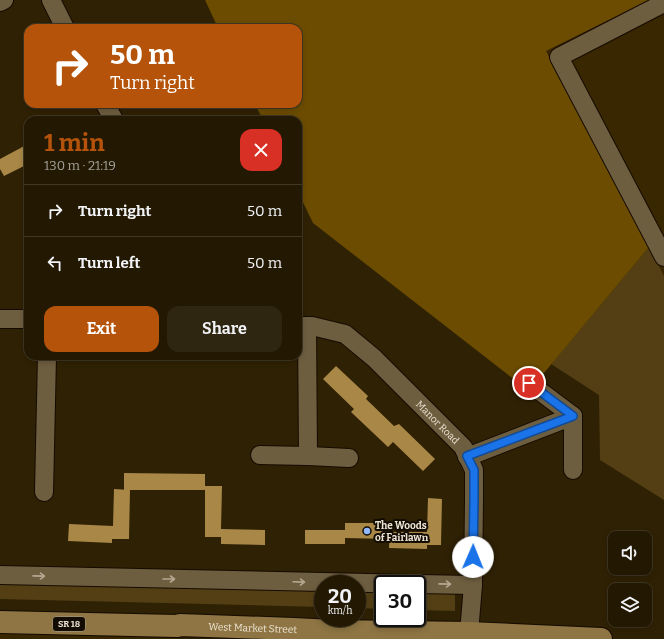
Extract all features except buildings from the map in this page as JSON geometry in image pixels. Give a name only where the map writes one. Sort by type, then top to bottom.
[{"type":"main road","name":"West Market Street","points":[[0,622],[177,626],[180,632],[474,635],[601,639]]},
{"type":"street","points":[[0,2],[4,0]]},
{"type":"street","points":[[51,0],[63,24]]},
{"type":"street","points":[[664,3],[559,57],[664,257]]},
{"type":"street","points":[[0,319],[24,319]]},
{"type":"street","points":[[303,326],[308,456]]},
{"type":"street","name":"Manor Road","points":[[303,326],[344,334],[374,358],[463,447],[474,470],[474,635]]},
{"type":"street","points":[[44,492],[47,360]]},
{"type":"street","points":[[529,383],[573,416]]},
{"type":"street","points":[[467,456],[573,416]]},
{"type":"street","points":[[573,416],[573,470]]},
{"type":"street","points":[[260,456],[349,458]]},
{"type":"street","points":[[0,575],[374,583]]},
{"type":"street","points":[[426,584],[473,585]]},
{"type":"shaded area","points":[[205,0],[649,0],[546,51],[649,247],[529,391],[313,223],[302,200],[302,116],[261,116],[257,108],[302,108],[302,24],[216,24]]},
{"type":"shaded area","points":[[649,0],[664,0],[664,276],[546,51]]},
{"type":"shaded area","points":[[649,247],[664,276],[664,500],[600,460],[599,395],[551,364]]},
{"type":"shaded area","points":[[0,580],[314,589],[314,607],[0,599]]},
{"type":"shaded area","points":[[366,589],[374,590],[374,609],[366,608]]},
{"type":"shaded area","points":[[426,591],[455,592],[455,611],[426,610]]},
{"type":"shaded area","points":[[0,622],[177,626],[177,639],[0,639]]},
{"type":"place","name":"The Woods of Fairlawn","points":[[367,531]]},
{"type":"route","points":[[473,557],[474,470],[467,456],[573,416],[529,383]]}]
